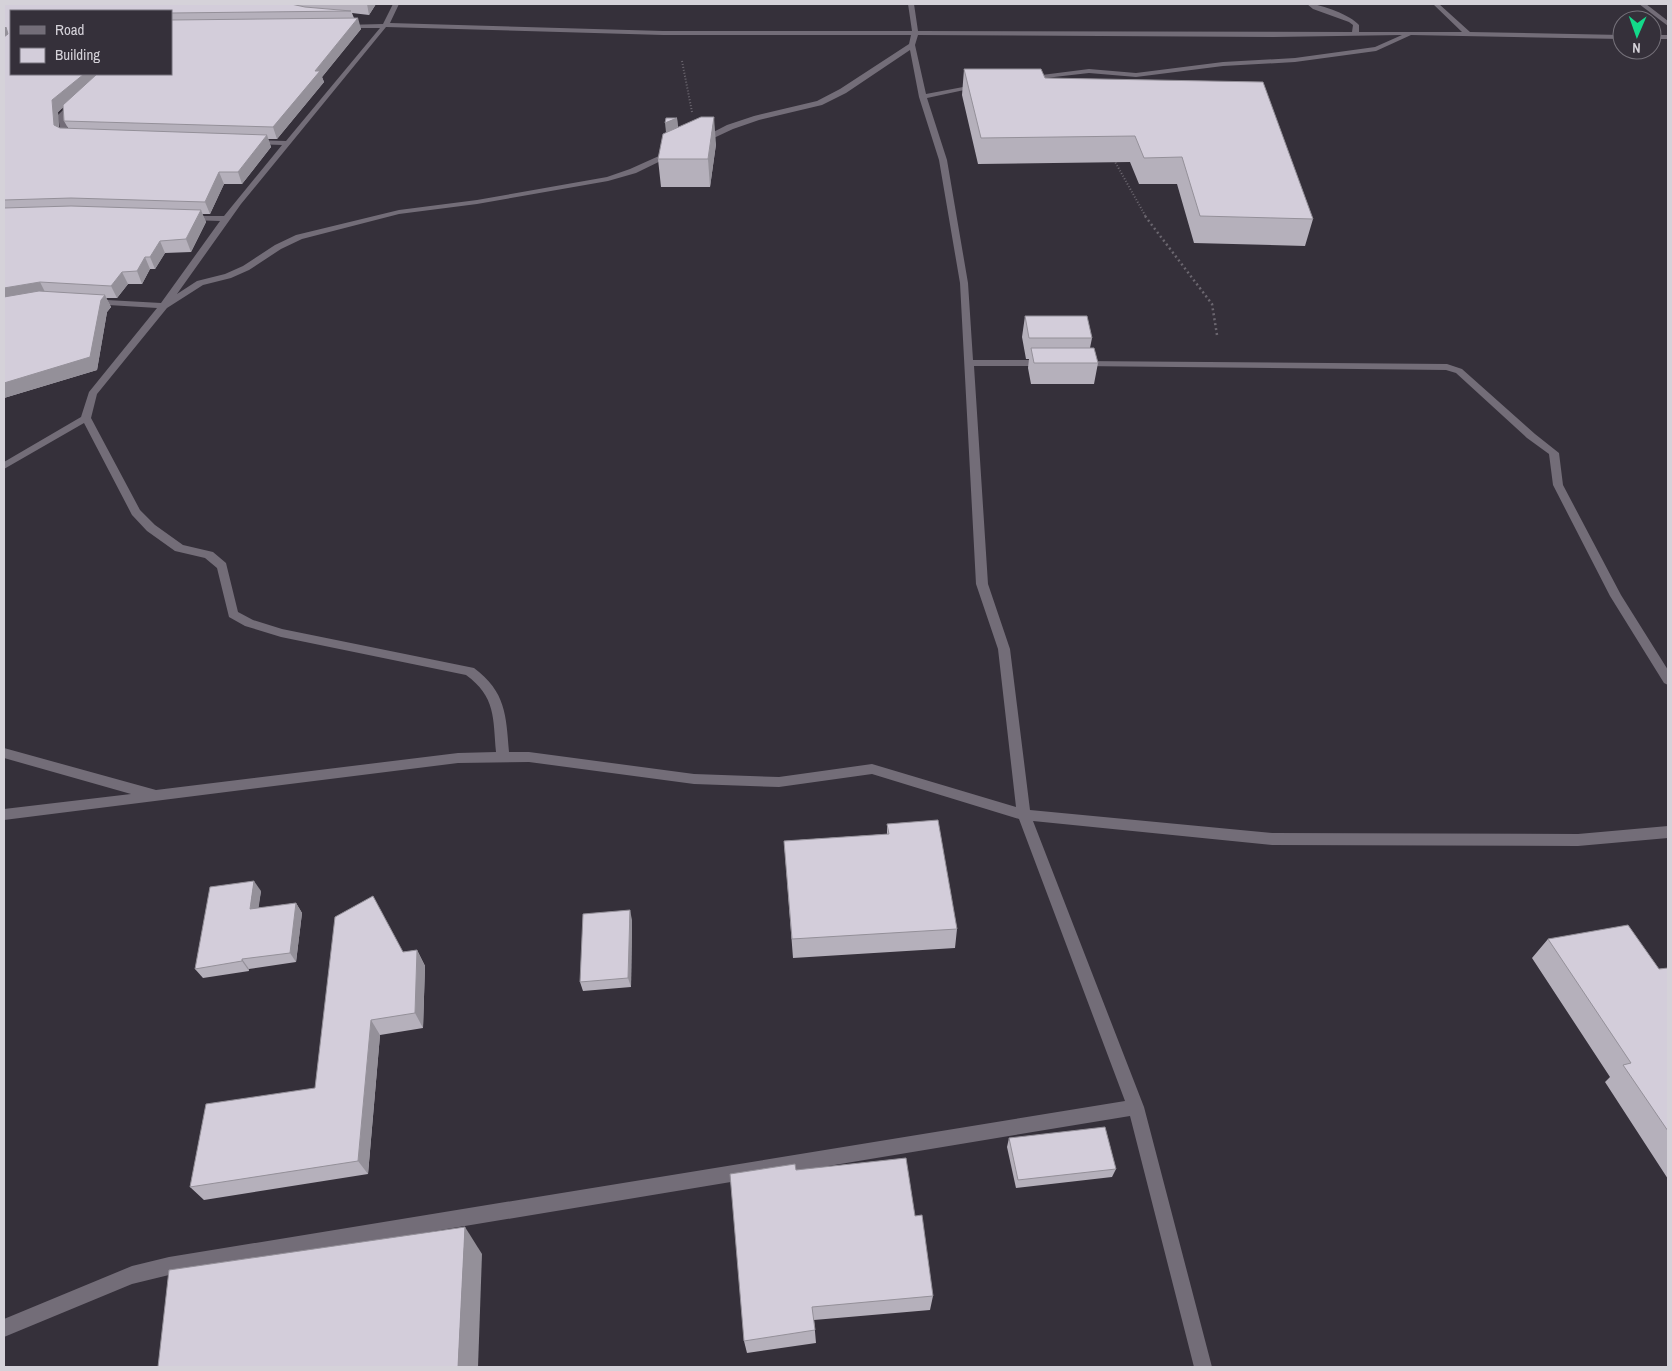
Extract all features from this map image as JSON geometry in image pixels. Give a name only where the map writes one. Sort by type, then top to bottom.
[{"type":"street","points":[[396,4],[386,23],[225,219],[164,306],[92,394],[86,418],[136,512],[150,528],[179,548],[208,555],[222,566],[234,614],[249,623],[281,633],[470,671],[485,680],[499,703],[504,757]]},
{"type":"street","points":[[911,4],[914,32],[912,45],[923,97],[942,160],[964,283],[982,584],[1004,649],[1024,815],[1136,1107],[1191,1329],[1203,1367]]},
{"type":"street","points":[[1310,4],[1316,9],[1352,20],[1356,25],[1355,35]]},
{"type":"street","points":[[1436,4],[1468,34]]},
{"type":"street","points":[[1642,4],[1668,24]]},
{"type":"street","points":[[362,18],[386,23]]},
{"type":"street","points":[[338,27],[386,23],[674,32],[1355,35],[1415,32],[1612,36]]},
{"type":"street","points":[[1015,79],[1089,71],[1136,75],[1223,64],[1326,56],[1376,49],[1415,32]]},
{"type":"street","points":[[696,143],[730,127],[757,118],[818,103],[843,91],[912,45]]},
{"type":"street","points":[[923,97],[984,85]]},
{"type":"street","points":[[82,97],[62,115],[65,136],[84,137]]},
{"type":"street","points":[[249,142],[288,143]]},
{"type":"street","points":[[85,301],[164,306],[200,283],[228,276],[246,268],[278,247],[299,237],[399,212],[476,202],[608,179],[633,171],[677,151]]},
{"type":"street","points":[[176,217],[225,219]]},
{"type":"street","points":[[968,363],[1448,368],[1459,371],[1531,436],[1554,453],[1558,485],[1616,596],[1668,680]]},
{"type":"street","points":[[4,466],[86,418]]},
{"type":"street","points":[[4,753],[156,796]]},
{"type":"street","points":[[4,815],[458,758],[529,757],[694,779],[779,782],[872,768],[1024,815],[1272,839],[1578,840],[1668,832]]},
{"type":"street","points":[[4,1328],[132,1275],[168,1266],[1136,1107]]},
{"type":"path","points":[[674,32],[679,49],[696,143]]},
{"type":"path","points":[[1113,158],[1146,218],[1212,304],[1222,365]]},
{"type":"building","points":[[4,4],[291,4],[351,11],[172,13],[172,10],[10,10],[10,75],[83,75],[52,100],[54,125],[60,128],[267,135],[238,172],[219,172],[205,202],[71,198],[4,200],[4,37],[8,34],[6,27],[4,29]]},
{"type":"building","points":[[358,18],[315,71],[320,71],[273,127],[64,121],[63,105],[96,75],[172,75],[172,20]]},
{"type":"building","points":[[964,69],[1041,69],[1045,78],[1263,82],[1313,219],[1200,216],[1182,157],[1144,158],[1135,136],[981,138]]},
{"type":"building","points":[[701,117],[714,117],[708,159],[658,159],[663,134]]},
{"type":"building","points":[[666,118],[677,118],[665,123]]},
{"type":"building","points":[[71,206],[201,210],[186,239],[160,241],[150,257],[145,257],[137,271],[122,272],[111,286],[40,282],[4,288],[4,208]]},
{"type":"building","points":[[39,291],[105,295],[101,300],[90,357],[4,383],[4,297]]},
{"type":"building","points":[[1025,316],[1087,316],[1092,338],[1029,338]]},
{"type":"building","points":[[1031,348],[1094,348],[1098,363],[1034,363]]},
{"type":"building","points":[[938,820],[957,929],[792,939],[784,841],[889,834],[887,824]]},
{"type":"building","points":[[254,881],[250,909],[296,903],[290,953],[242,959],[242,961],[195,969],[210,887]]},
{"type":"building","points":[[373,896],[403,952],[417,950],[415,1013],[371,1020],[358,1161],[190,1187],[206,1104],[315,1088],[335,917]]},
{"type":"building","points":[[630,910],[628,978],[580,982],[583,914]]},
{"type":"building","points":[[1628,925],[1659,969],[1668,968],[1668,1131],[1623,1065],[1631,1063],[1548,939]]},
{"type":"building","points":[[1105,1127],[1116,1169],[1018,1180],[1009,1138]]},
{"type":"building","points":[[906,1158],[915,1216],[922,1215],[933,1296],[812,1307],[815,1330],[744,1341],[730,1174],[795,1164],[796,1170]]},
{"type":"building","points":[[465,1227],[458,1367],[158,1367],[169,1270]]}]
